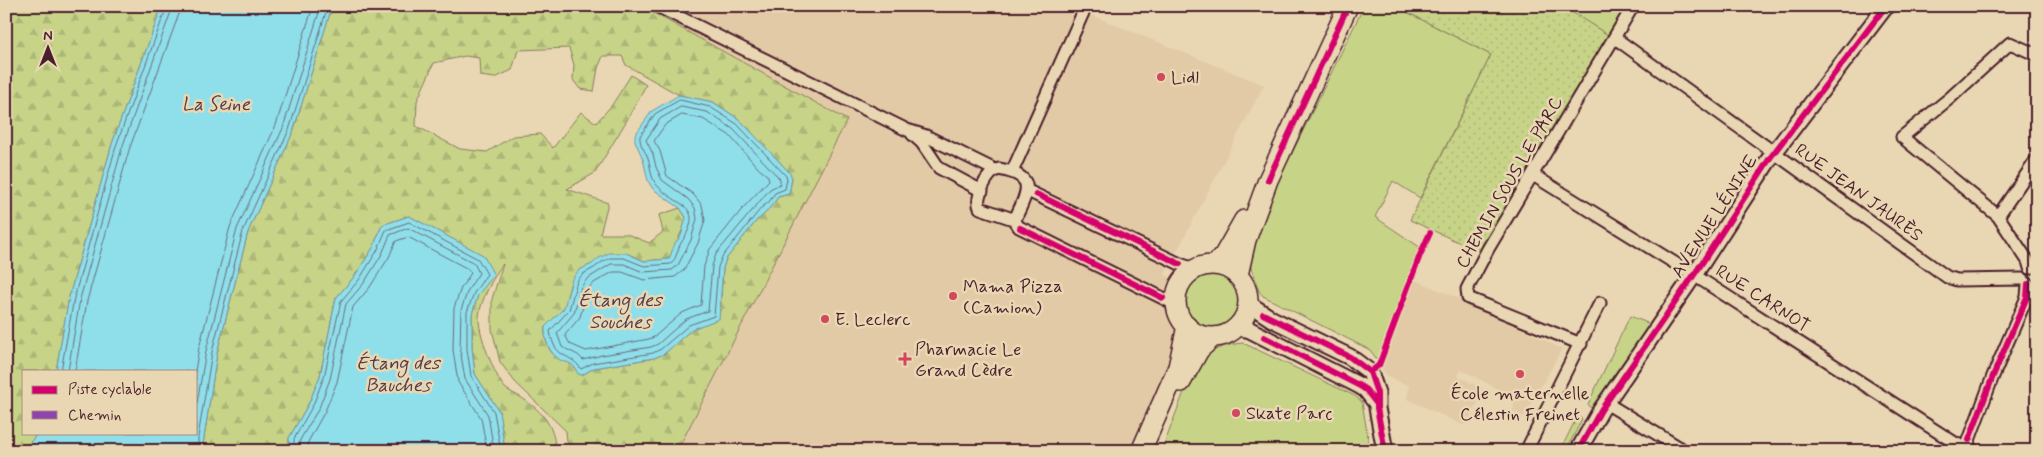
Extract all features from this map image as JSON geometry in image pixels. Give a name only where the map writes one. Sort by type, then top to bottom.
[{"type":"main road","points":[[1238,275],[1246,240],[1268,180],[1348,6]]},
{"type":"main road","points":[[1215,265],[1224,255],[1268,180]]},
{"type":"main road","points":[[1215,265],[1228,268],[1238,275],[1246,287],[1249,304],[1245,317],[1238,327],[1227,334],[1213,337],[1200,335],[1187,326],[1181,317],[1177,305],[1180,286],[1186,276],[1200,266],[1215,265]]},
{"type":"main road","points":[[1140,451],[1178,367],[1187,326]]},
{"type":"main road","points":[[1148,451],[1185,374],[1199,350],[1213,337]]},
{"type":"street","points":[[657,6],[907,130],[926,136],[995,170],[1012,172],[1023,180],[1028,191],[1194,269]]},
{"type":"street","points":[[1012,172],[1086,6]]},
{"type":"street","name":"CHEMIN SOUS LE PARC","points":[[1581,344],[1468,298],[1467,289],[1484,257],[1633,6]]},
{"type":"street","name":"AVENUE LÉNINE","points":[[1578,451],[1606,403],[1694,275],[1774,151],[1886,6]]},
{"type":"street","name":"RUE JEAN JAURÈS","points":[[1615,38],[1947,277],[1957,280],[2029,282]]},
{"type":"street","points":[[1968,450],[1989,384],[2027,297],[2029,282],[2024,271],[2034,270],[1998,216],[1902,138],[1950,98],[2010,43],[2037,55]]},
{"type":"street","points":[[907,130],[922,143],[939,168],[982,191]]},
{"type":"street","points":[[1998,216],[2037,159]]},
{"type":"street","points":[[995,170],[978,201],[980,208],[1013,219],[1019,227],[1177,305]]},
{"type":"street","name":"RUE CARNOT","points":[[1533,175],[1694,275],[1968,450]]},
{"type":"street","points":[[1013,219],[1016,217],[1028,191]]},
{"type":"street","points":[[1526,451],[1600,303]]},
{"type":"street","points":[[1249,304],[1267,316],[1350,357],[1366,367],[1374,381],[1377,393],[1376,403],[1386,451]]},
{"type":"street","points":[[1238,327],[1250,330],[1360,386],[1366,390],[1376,403]]},
{"type":"street","points":[[1606,403],[1685,451]]},
{"type":"shaded area","points":[[651,6],[1091,6],[1089,14],[1264,85],[1165,274],[1180,286],[1177,305],[1181,317],[1187,326],[1137,451],[677,451],[844,118],[649,11]]},
{"type":"shaded area","points":[[1415,280],[1466,301],[1562,349],[1524,417],[1513,411],[1514,405],[1508,394],[1461,370],[1458,376],[1482,388],[1483,393],[1465,426],[1407,399],[1409,386],[1387,377],[1382,369]]},
{"type":"green space","points":[[6,6],[162,6],[112,144],[69,297],[56,370],[22,370],[22,434],[37,434],[23,451],[6,451]]},
{"type":"green space","points":[[334,6],[651,6],[650,11],[847,120],[677,451],[573,451],[567,441],[566,431],[515,382],[500,362],[492,329],[492,299],[503,264],[488,289],[480,310],[479,323],[481,332],[496,374],[501,382],[505,388],[530,403],[542,414],[553,433],[556,451],[505,451],[499,411],[475,374],[472,348],[472,314],[478,295],[493,275],[482,255],[409,216],[382,225],[373,248],[354,277],[336,298],[320,376],[309,403],[289,438],[289,451],[202,451],[217,353],[248,232],[293,132],[330,13]],"holes":[[[569,48],[574,65],[573,80],[580,89],[594,91],[598,68],[603,56],[622,56],[626,65],[679,95],[713,102],[740,120],[780,162],[792,178],[789,194],[778,197],[726,259],[723,268],[720,311],[709,322],[692,329],[664,354],[654,358],[594,368],[582,375],[567,361],[553,354],[545,334],[545,327],[562,312],[566,304],[570,285],[585,267],[626,253],[644,261],[669,259],[685,224],[686,217],[680,208],[659,215],[663,232],[649,243],[627,234],[600,234],[608,203],[567,189],[595,173],[646,85],[631,75],[612,105],[596,123],[581,112],[553,148],[540,134],[513,136],[487,152],[460,149],[416,126],[417,101],[434,63],[465,56],[479,58],[480,76],[495,78],[512,70],[518,50]]]},
{"type":"green space","points":[[1364,6],[1395,6],[1491,55],[1420,198],[1393,181],[1375,217],[1421,248],[1379,362],[1370,350],[1263,296],[1259,291],[1250,259],[1254,242],[1273,192]]},
{"type":"green space","points":[[1395,6],[1562,6],[1608,35],[1482,253],[1410,220],[1491,55]]},
{"type":"green space","points":[[1562,6],[1625,6],[1608,35]]},
{"type":"green space","points":[[1212,272],[1223,274],[1236,285],[1241,301],[1239,312],[1228,325],[1212,330],[1201,328],[1188,317],[1183,301],[1185,290],[1196,277]]},
{"type":"green space","points":[[1630,316],[1650,324],[1591,408],[1588,404]]},
{"type":"green space","name":"Skate Parc","points":[[1243,343],[1355,396],[1362,402],[1370,451],[1162,451],[1186,387],[1199,360],[1208,353],[1220,348]]},
{"type":"green space","points":[[1577,417],[1582,419],[1566,451],[1560,451]]},
{"type":"water","name":"La Seine","points":[[162,6],[334,6],[330,13],[293,132],[248,232],[217,353],[202,451],[23,451],[37,434],[198,434],[198,370],[56,370],[69,297],[112,144]]},
{"type":"water","name":"Étang des Souches","points":[[679,95],[713,102],[740,120],[790,173],[792,178],[789,194],[778,197],[726,259],[723,268],[719,319],[692,329],[664,354],[654,358],[594,368],[582,375],[578,374],[570,363],[560,360],[553,354],[546,341],[545,332],[545,327],[564,308],[572,279],[579,270],[609,253],[626,253],[644,261],[669,259],[675,243],[681,236],[686,217],[680,208],[653,189],[648,181],[643,159],[635,141],[635,135],[652,111]]},
{"type":"water","name":"Étang des Bauches","points":[[409,216],[483,255],[494,275],[478,295],[472,314],[472,348],[475,374],[499,411],[505,451],[289,451],[289,438],[309,403],[320,376],[336,298],[354,277],[373,248],[382,225]]},
{"type":"marked path","points":[[1966,448],[1974,451]]},
{"type":"cycle path","points":[[1268,180],[1348,6]]},
{"type":"cycle path","points":[[1578,451],[1601,410],[1698,269],[1770,158],[1886,6]]},
{"type":"cycle path","points":[[1036,194],[1180,264]]},
{"type":"cycle path","points":[[1020,228],[1163,298]]},
{"type":"cycle path","points":[[1374,369],[1379,365],[1430,233]]},
{"type":"cycle path","points":[[1969,440],[1993,376],[2027,297],[2028,284]]},
{"type":"cycle path","points":[[1263,314],[1350,357],[1370,372],[1377,393],[1377,408],[1385,451]]},
{"type":"cycle path","points":[[1264,337],[1360,386],[1366,390],[1376,403]]},
{"type":"place","name":"Lidl","points":[[1161,77]]},
{"type":"place","name":"Mama Pizza (Camion)","points":[[953,296]]},
{"type":"place","name":"E. Leclerc","points":[[825,319]]},
{"type":"place","name":"Pharmacie Le Grand Cèdre","points":[[905,359]]},
{"type":"place","name":"École maternelle Célestin Freinet","points":[[1520,374]]},
{"type":"place","name":"Skate Parc","points":[[1236,413]]}]
